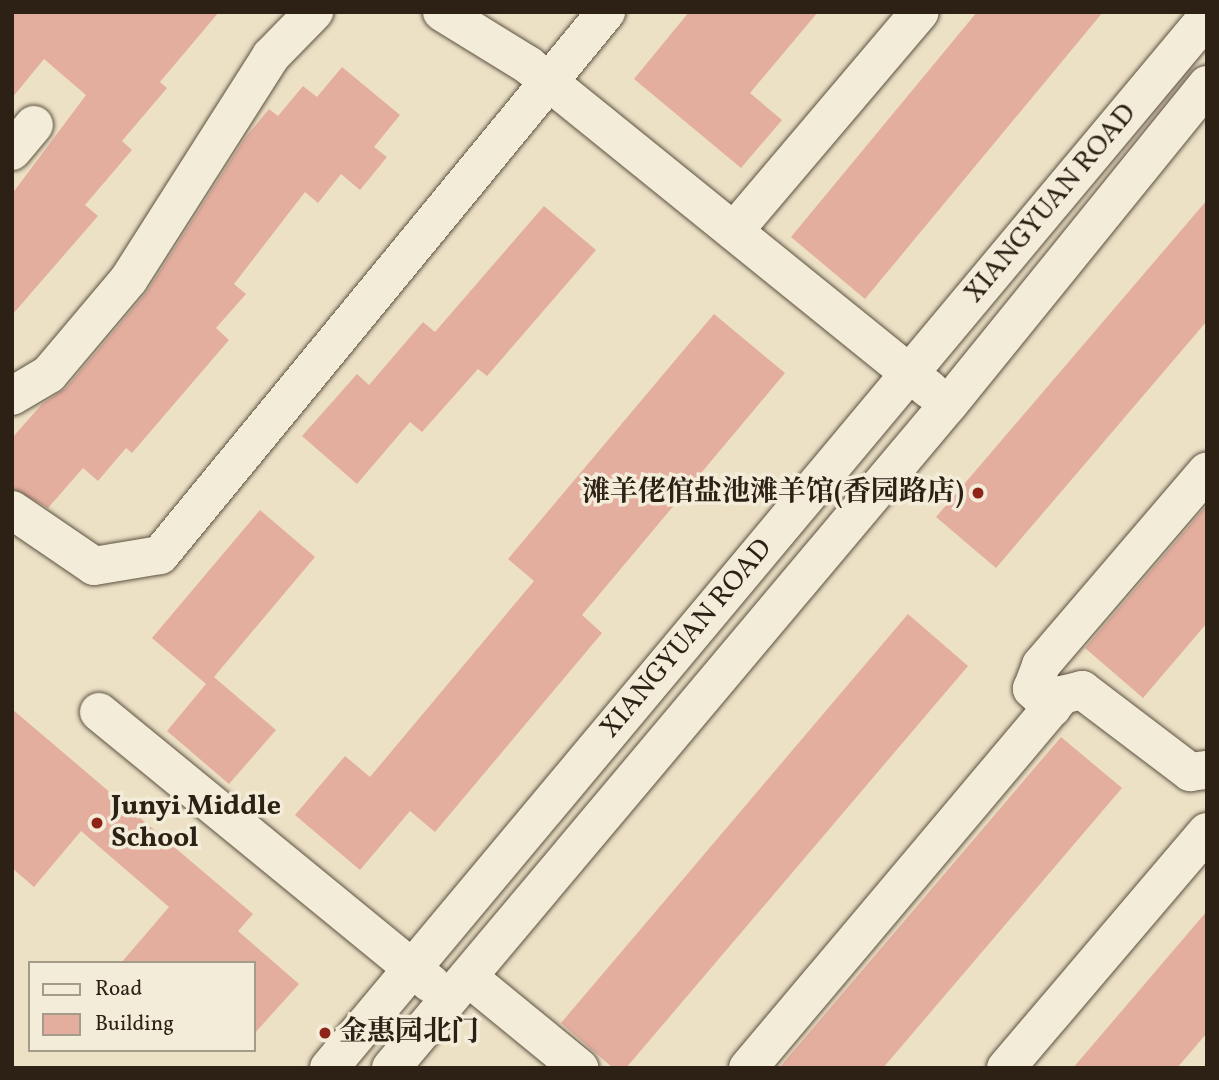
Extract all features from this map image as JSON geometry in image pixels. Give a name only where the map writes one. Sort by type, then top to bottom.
[{"type":"street","points":[[12,397],[49,374],[129,279],[271,57],[314,12]]},
{"type":"street","points":[[442,12],[548,81],[948,405]]},
{"type":"street","points":[[12,510],[94,566],[160,555],[606,12]]},
{"type":"street","points":[[734,231],[920,12]]},
{"type":"street","name":"XIANGYUAN ROAD","points":[[329,1068],[1207,17]]},
{"type":"street","name":"XIANGYUAN ROAD","points":[[391,1068],[948,405],[1207,85]]},
{"type":"street","points":[[1052,708],[1032,689],[1041,665],[1207,471]]},
{"type":"street","points":[[748,1068],[1062,695],[1082,690],[1190,772],[1207,770]]},
{"type":"street","points":[[99,712],[412,969],[458,988],[579,1068]]},
{"type":"street","points":[[1006,1068],[1207,832]]},
{"type":"building","points":[[12,12],[219,12],[160,82],[167,88],[122,141],[132,150],[85,205],[98,216],[12,315],[12,194],[86,95],[44,59],[12,98]]},
{"type":"building","points":[[689,12],[818,12],[750,93],[782,120],[741,168],[634,79]]},
{"type":"building","points":[[977,12],[1103,12],[865,299],[791,237]]},
{"type":"building","points":[[342,67],[400,115],[374,147],[387,157],[360,190],[341,174],[318,203],[305,192],[234,284],[246,294],[216,328],[229,340],[132,453],[126,448],[98,481],[83,468],[48,508],[12,488],[12,438],[42,404],[66,388],[146,293],[245,138],[269,109],[278,116],[303,86],[317,97]]},
{"type":"building","points":[[1207,200],[1207,321],[996,568],[936,517]]},
{"type":"building","points":[[544,206],[596,250],[487,376],[478,369],[422,432],[410,422],[357,484],[302,436],[357,374],[369,385],[423,322],[435,332]]},
{"type":"building","points":[[714,314],[785,373],[582,615],[602,633],[435,832],[410,811],[360,870],[295,815],[345,756],[370,777],[534,581],[508,559]]},
{"type":"building","points":[[1207,505],[1207,623],[1143,698],[1085,648]]},
{"type":"building","points":[[260,510],[315,557],[214,677],[276,730],[229,784],[167,731],[206,684],[152,638]]},
{"type":"building","points":[[908,614],[968,666],[626,1068],[613,1068],[561,1023]]},
{"type":"building","points":[[12,709],[253,914],[238,931],[299,984],[256,1032],[256,961],[123,961],[169,907],[81,831],[34,887],[12,868]]},
{"type":"building","points":[[1061,737],[1122,788],[883,1068],[779,1068]]},
{"type":"building","points":[[1207,911],[1207,1033],[1177,1068],[1073,1068]]},
{"type":"place","name":"滩羊佬倌盐池滩羊馆(香园路店)","points":[[978,493]]},
{"type":"place","name":"Junyi Middle School","points":[[97,823]]},
{"type":"place","name":"金惠园北门","points":[[325,1033]]}]
